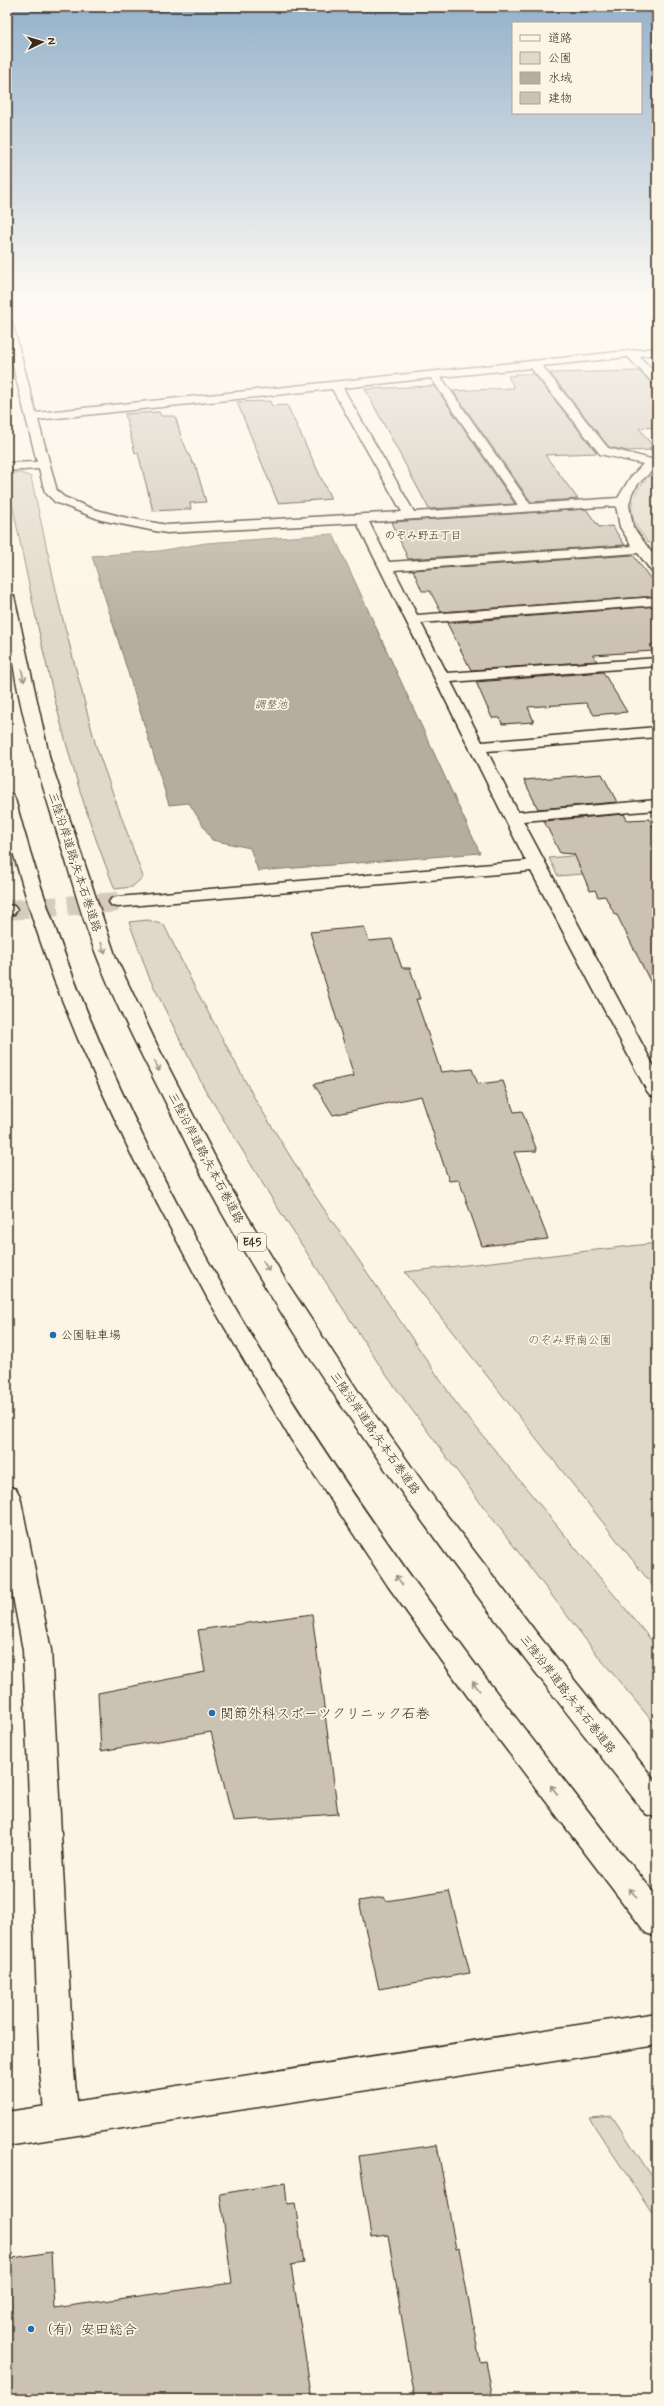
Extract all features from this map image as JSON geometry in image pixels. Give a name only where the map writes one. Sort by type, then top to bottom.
[{"type":"main road","points":[[31,410],[51,492],[63,502],[152,527],[182,530],[621,502]]},
{"type":"main road","points":[[33,417],[97,410]]},
{"type":"main road","points":[[350,410],[410,515]]},
{"type":"main road","points":[[459,410],[526,507]]},
{"type":"main road","points":[[572,410],[604,450],[655,461]]},
{"type":"main road","points":[[655,461],[631,485],[621,502],[621,516],[641,549],[657,569]]},
{"type":"main road","points":[[7,468],[44,465]]},
{"type":"main road","points":[[361,518],[414,619],[442,678],[479,747],[538,865],[657,1091]]},
{"type":"main road","points":[[386,566],[641,549]]},
{"type":"main road","name":"三陸沿岸道路;矢本石巻道路","points":[[7,596],[42,760],[107,958],[147,1045],[222,1192],[276,1283],[351,1400],[422,1502],[525,1639],[657,1805]]},
{"type":"main road","points":[[414,619],[657,601]]},
{"type":"main road","points":[[442,678],[657,662]]},
{"type":"main road","points":[[479,747],[657,732]]},
{"type":"main road","points":[[7,799],[35,896],[59,965],[94,1052],[127,1127],[160,1193],[218,1294],[288,1415],[362,1528],[461,1666],[657,1923]]},
{"type":"main road","points":[[514,817],[657,805]]},
{"type":"main road","points":[[118,902],[538,865]]},
{"type":"main road","points":[[7,1496],[37,1650],[57,2072],[62,2120]]},
{"type":"main road","points":[[7,2129],[657,2029]]},
{"type":"green space","points":[[657,470],[657,542],[648,543],[634,521],[632,504],[634,497],[646,479]]},
{"type":"green space","points":[[21,473],[31,477],[60,608],[96,746],[143,877],[132,887],[115,889],[79,789],[65,738],[40,635],[7,479],[7,475]]},
{"type":"green space","points":[[657,848],[657,868],[558,876],[549,858]]},
{"type":"green space","points":[[148,920],[164,925],[194,986],[255,1099],[309,1187],[456,1403],[657,1647],[657,1727],[599,1657],[479,1501],[384,1372],[274,1202],[203,1086],[149,977],[129,922]]},
{"type":"green space","name":"のぞみ野南公園","points":[[657,1243],[657,1591],[405,1272]]},
{"type":"green space","points":[[612,2116],[657,2184],[657,2220],[589,2118]]},
{"type":"water","name":"調整池","points":[[333,534],[480,853],[258,871],[250,848],[212,840],[189,803],[169,805],[92,556],[159,551],[206,543]]},
{"type":"building","points":[[240,410],[289,410],[331,499],[278,503]]},
{"type":"building","points":[[376,410],[451,410],[515,504],[429,509]]},
{"type":"building","points":[[467,410],[563,410],[597,453],[545,455],[578,499],[531,502]]},
{"type":"building","points":[[580,410],[657,410],[657,427],[639,428],[654,448],[649,448],[652,450],[628,451],[609,447]]},
{"type":"building","points":[[159,412],[161,416],[175,416],[182,439],[193,464],[195,464],[206,502],[190,503],[191,509],[153,511],[138,453],[135,453],[125,414]]},
{"type":"building","points":[[586,509],[599,527],[612,526],[625,545],[408,559],[392,522]]},
{"type":"building","points":[[633,555],[650,578],[657,578],[657,596],[441,612],[430,591],[422,591],[413,570]]},
{"type":"building","points":[[657,606],[657,645],[650,645],[653,651],[593,655],[597,661],[471,670],[447,623]]},
{"type":"building","points":[[603,672],[627,712],[594,715],[586,703],[528,707],[534,722],[502,724],[500,718],[492,718],[476,682]]},
{"type":"building","points":[[602,774],[617,802],[538,809],[524,780]]},
{"type":"building","points":[[624,814],[627,820],[649,819],[657,833],[657,995],[617,915],[615,915],[605,896],[598,897],[595,890],[590,891],[574,854],[560,853],[544,821]]},
{"type":"building","points":[[364,927],[369,941],[392,939],[402,968],[410,968],[420,999],[416,999],[441,1072],[472,1069],[478,1084],[503,1081],[514,1112],[522,1111],[537,1151],[514,1152],[548,1239],[482,1246],[459,1180],[449,1181],[421,1096],[333,1115],[314,1084],[354,1076],[310,932]]},
{"type":"building","name":"関節外科スポーツクリニック石巻","points":[[312,1614],[338,1814],[233,1821],[211,1732],[101,1751],[98,1693],[205,1672],[198,1630]]},
{"type":"building","points":[[449,1891],[470,1973],[379,1989],[359,1901],[384,1897],[386,1901]]},
{"type":"building","points":[[437,2145],[456,2249],[459,2248],[480,2362],[486,2361],[493,2399],[415,2399],[388,2235],[371,2237],[359,2156]]},
{"type":"building","points":[[285,2183],[287,2204],[295,2203],[304,2263],[291,2265],[312,2399],[7,2399],[7,2259],[51,2252],[54,2308],[232,2283],[220,2194]]},
{"type":"tunnel","points":[[8,910],[118,902]]},
{"type":"place","name":"公園駐車場","points":[[53,1335]]},
{"type":"place","name":"関節外科スポーツクリニック石巻","points":[[212,1713]]},
{"type":"place","name":"（有）安田総合","points":[[31,2329]]},
{"type":"district","name":"のぞみ野五丁目","points":[[423,535]]}]
